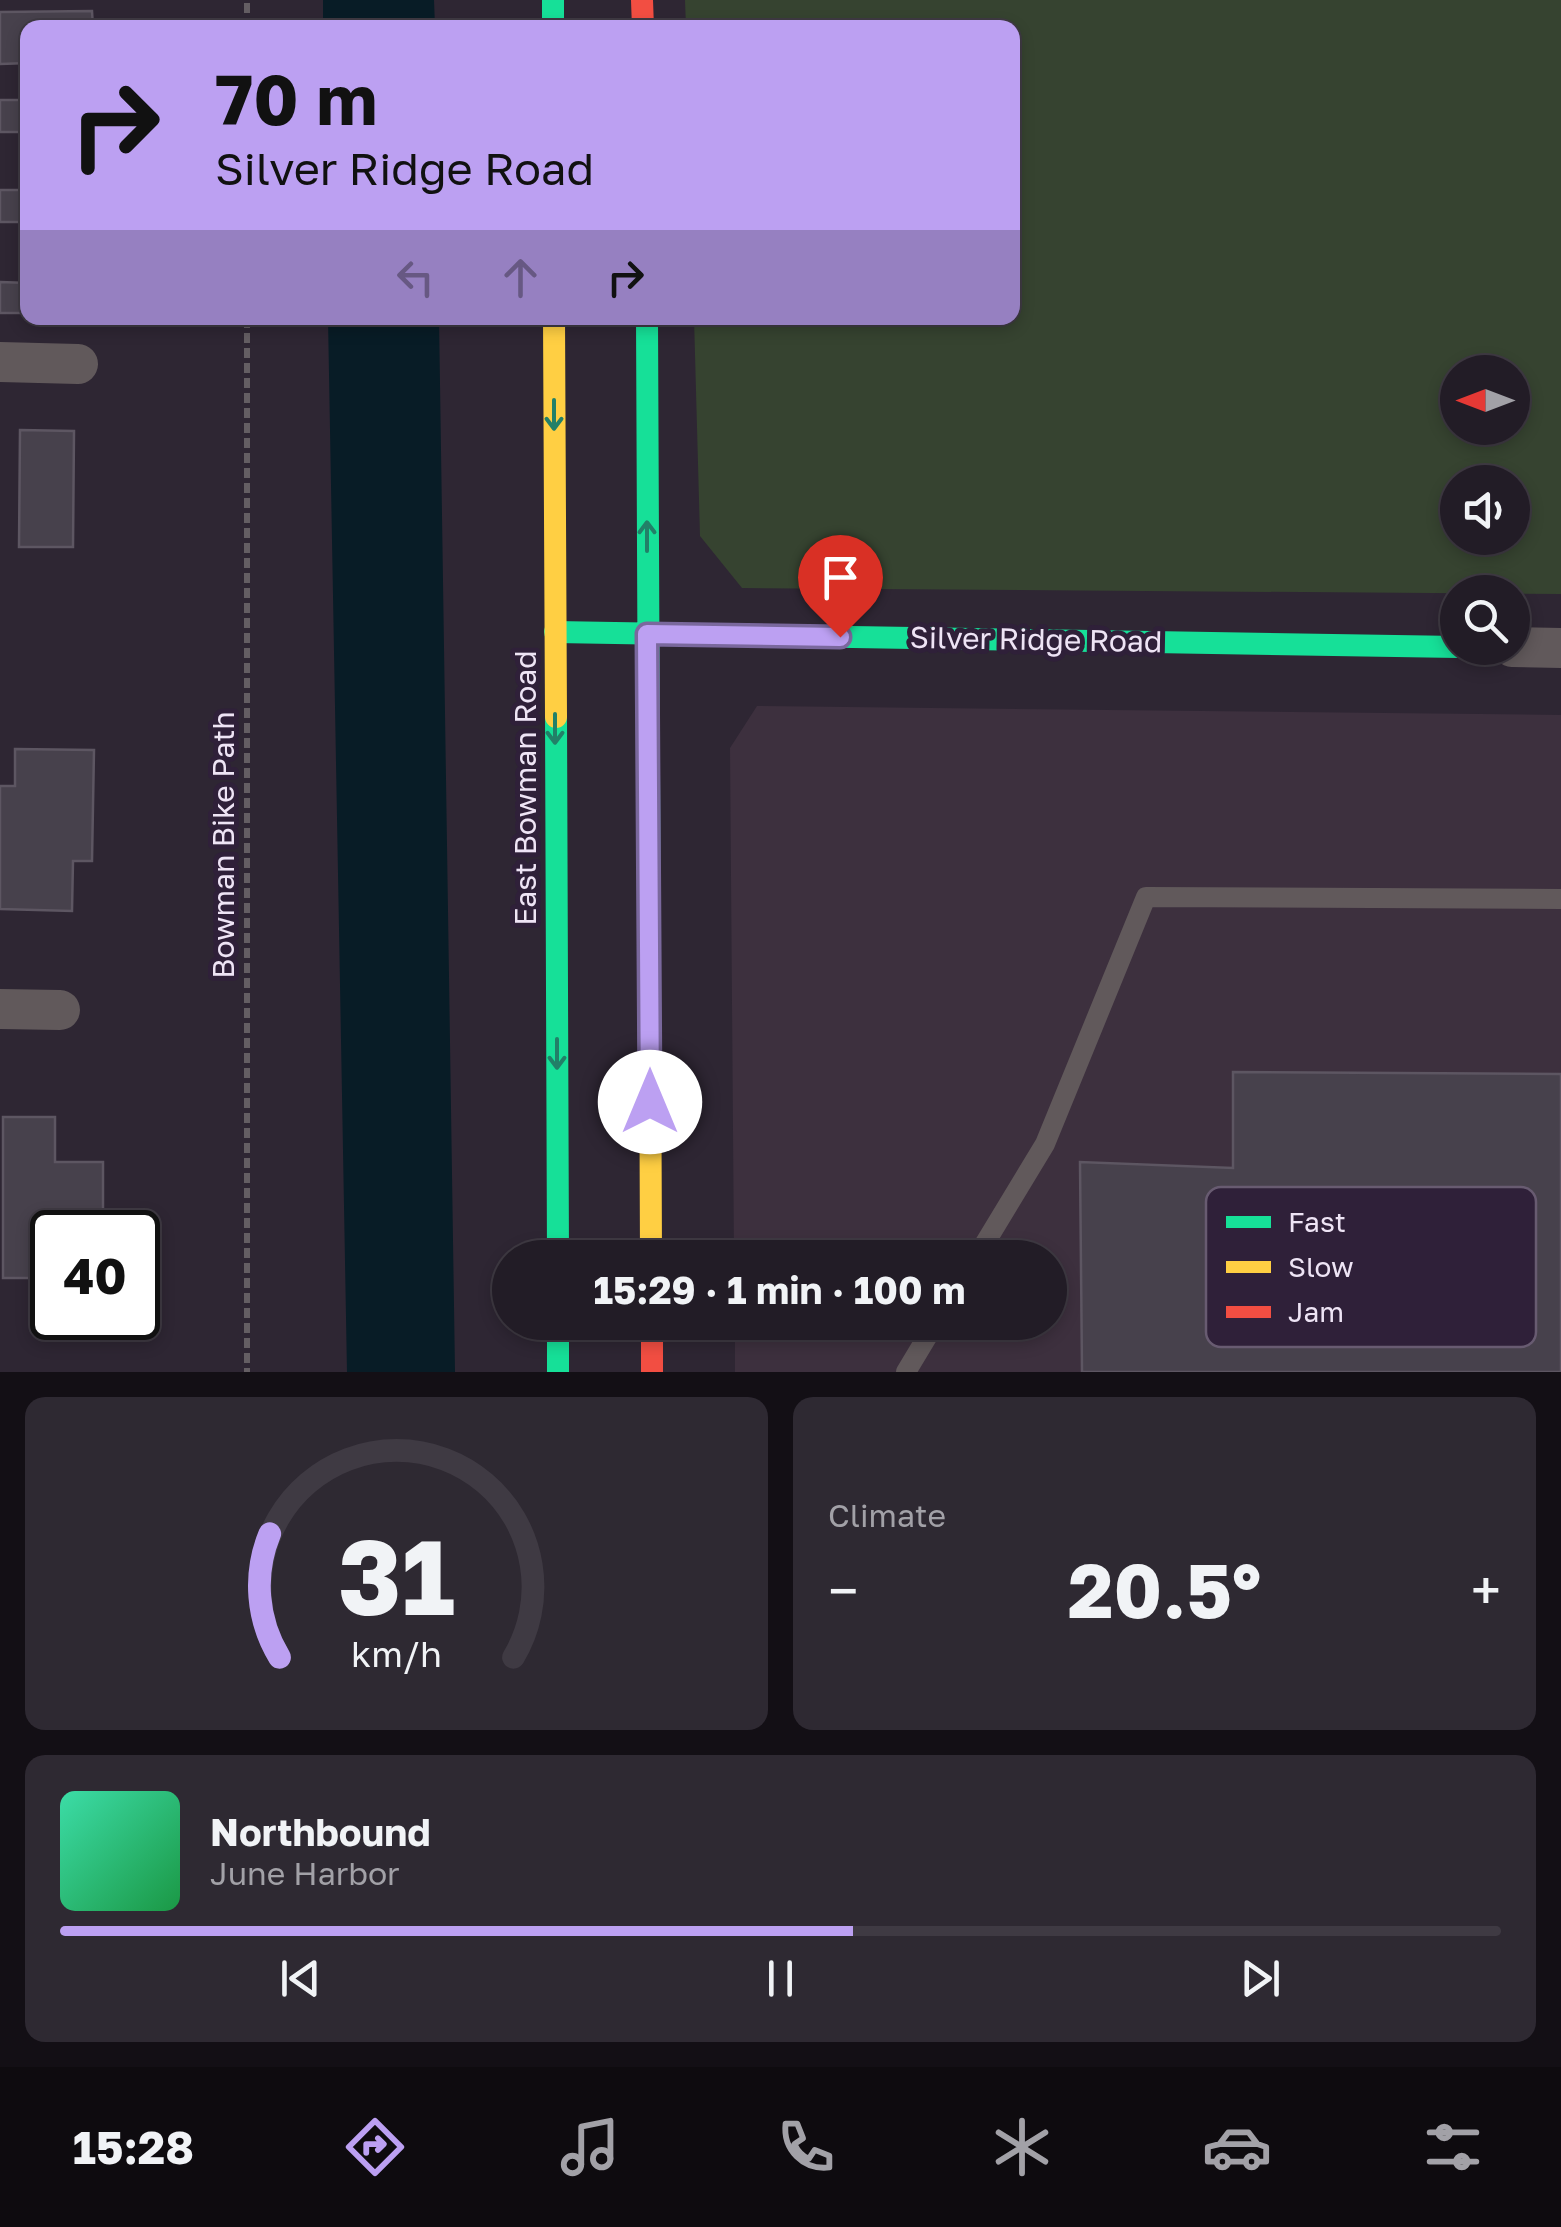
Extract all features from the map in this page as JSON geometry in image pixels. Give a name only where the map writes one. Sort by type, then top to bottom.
[{"type":"street","name":"East Bowman Road","points":[[554,325],[558,1240]]},
{"type":"street","points":[[647,325],[651,1240]]},
{"type":"street","points":[[0,362],[78,364]]},
{"type":"street","name":"Silver Ridge Road","points":[[555,632],[1440,646]]},
{"type":"street","points":[[1530,648],[1561,648]]},
{"type":"street","points":[[0,1009],[60,1010]]},
{"type":"street","points":[[558,1340],[558,1372]]},
{"type":"street","points":[[652,1340],[652,1372]]},
{"type":"lane","points":[[987,1240],[1045,1144],[1146,897],[1561,899]]},
{"type":"lane","points":[[906,1372],[925,1340]]},
{"type":"path","name":"Bowman Bike Path","points":[[247,325],[247,1372]]},
{"type":"shaded area","points":[[757,706],[1561,715],[1561,1372],[735,1372],[735,1340],[1067,1340],[1067,1240],[734,1240],[730,748]]},
{"type":"green space","points":[[685,0],[1561,0],[1561,594],[1530,594],[1530,575],[1440,575],[1440,593],[742,588],[700,536],[694,325],[1020,325],[1020,20],[686,20]]},
{"type":"water","points":[[323,0],[434,0],[435,20],[323,20]]},
{"type":"water","points":[[328,325],[439,325],[455,1372],[347,1372]]},
{"type":"building","points":[[92,11],[93,20],[20,20],[20,63],[0,64],[0,12]]},
{"type":"building","points":[[0,100],[20,100],[20,132],[0,132]]},
{"type":"building","points":[[0,190],[20,190],[20,222],[0,222]]},
{"type":"building","points":[[0,282],[20,283],[20,313],[0,313]]},
{"type":"building","points":[[20,430],[74,431],[73,547],[19,547]]},
{"type":"building","points":[[15,749],[94,750],[92,861],[73,861],[72,911],[0,909],[0,786],[15,786]]},
{"type":"building","points":[[1233,1072],[1561,1074],[1561,1372],[1082,1372],[1080,1162],[1233,1168]]},
{"type":"building","points":[[3,1117],[55,1117],[55,1162],[103,1162],[103,1210],[30,1210],[30,1278],[3,1278]]},
{"type":"traffic: fast","points":[[553,0],[553,20]]},
{"type":"traffic: fast","points":[[647,325],[650,1000]]},
{"type":"traffic: fast","points":[[555,632],[1440,647]]},
{"type":"traffic: fast","points":[[556,717],[558,1240]]},
{"type":"traffic: fast","points":[[558,1340],[558,1372]]},
{"type":"traffic: slow","points":[[554,325],[556,717]]},
{"type":"traffic: slow","points":[[650,1000],[651,1240]]},
{"type":"traffic: jam","points":[[642,0],[643,20]]},
{"type":"traffic: jam","points":[[652,1340],[652,1372]]},
{"type":"route","points":[[650,1102],[647,634],[840,637]]}]
